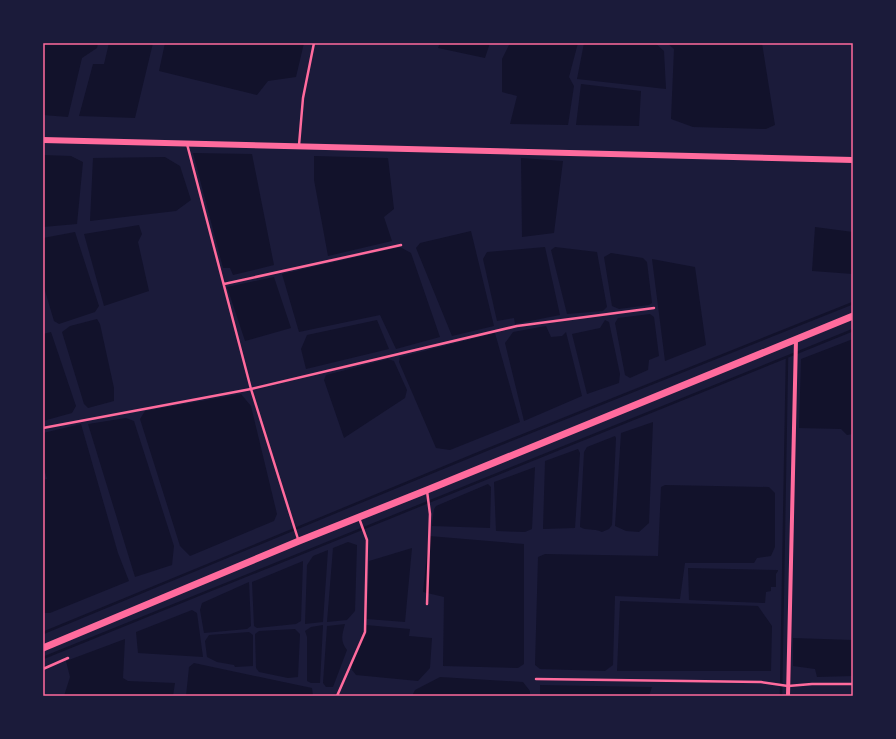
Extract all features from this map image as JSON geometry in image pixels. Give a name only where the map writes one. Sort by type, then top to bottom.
[{"type":"main road","points":[[43,648],[299,541],[853,316]]},
{"type":"street","points":[[43,140],[853,160]]},
{"type":"street","points":[[788,696],[796,339]]},
{"type":"lane","points":[[299,146],[302,98],[314,43]]},
{"type":"lane","points":[[187,143],[251,389],[299,541]]},
{"type":"lane","points":[[224,284],[401,245]]},
{"type":"lane","points":[[43,428],[251,389],[517,326],[654,308]]},
{"type":"lane","points":[[427,490],[430,514],[427,604]]},
{"type":"lane","points":[[337,696],[365,632],[367,540],[359,517]]},
{"type":"lane","points":[[43,669],[68,658]]},
{"type":"lane","points":[[536,679],[761,682],[788,686],[812,684],[853,684]]},
{"type":"shaded area","points":[[43,43],[98,43],[97,48],[82,58],[68,117],[43,115]]},
{"type":"shaded area","points":[[109,43],[153,43],[135,118],[79,116],[93,64],[104,64]]},
{"type":"shaded area","points":[[165,43],[304,43],[296,77],[268,81],[257,95],[159,71]]},
{"type":"shaded area","points":[[440,43],[490,43],[485,58],[438,48]]},
{"type":"shaded area","points":[[510,43],[578,43],[569,77],[574,86],[568,125],[510,124],[517,96],[502,92],[502,59]]},
{"type":"shaded area","points":[[584,43],[655,43],[664,51],[666,89],[577,79]]},
{"type":"shaded area","points":[[667,43],[762,43],[775,125],[766,129],[693,127],[671,119],[674,49]]},
{"type":"shaded area","points":[[581,84],[641,91],[639,126],[576,125]]},
{"type":"shaded area","points":[[193,153],[252,154],[274,265],[233,275],[230,268],[223,268]]},
{"type":"shaded area","points":[[43,155],[71,156],[83,162],[77,224],[43,227]]},
{"type":"shaded area","points":[[314,156],[388,158],[394,209],[384,217],[392,241],[328,256],[314,180]]},
{"type":"shaded area","points":[[165,157],[180,166],[191,200],[176,211],[90,221],[93,158]]},
{"type":"shaded area","points":[[521,158],[563,161],[554,233],[522,237]]},
{"type":"shaded area","points":[[139,225],[142,234],[138,242],[149,291],[104,306],[84,234]]},
{"type":"shaded area","points":[[815,227],[853,232],[853,274],[812,271]]},
{"type":"shaded area","points":[[471,231],[494,326],[452,336],[416,248],[420,243]]},
{"type":"shaded area","points":[[75,232],[99,306],[95,312],[59,324],[54,321],[43,284],[43,238]]},
{"type":"shaded area","points":[[400,247],[411,253],[440,337],[396,349],[380,315],[299,332],[282,274]]},
{"type":"shaded area","points":[[545,247],[560,315],[515,324],[514,318],[497,321],[483,259],[487,252]]},
{"type":"shaded area","points":[[555,247],[597,252],[607,307],[603,311],[567,314],[551,250]]},
{"type":"shaded area","points":[[611,253],[643,258],[647,262],[652,303],[649,305],[619,309],[612,306],[604,257]]},
{"type":"shaded area","points":[[652,259],[695,267],[706,345],[665,361]]},
{"type":"shaded area","points":[[274,277],[291,328],[245,341],[227,287]]},
{"type":"shaded area","points":[[650,314],[654,317],[659,356],[649,360],[648,370],[630,378],[625,375],[615,323],[618,318]]},
{"type":"shaded area","points":[[97,319],[100,324],[114,388],[114,401],[88,408],[84,404],[62,332],[70,326]]},
{"type":"shaded area","points":[[377,320],[389,349],[306,369],[301,349],[307,335]]},
{"type":"shaded area","points":[[605,320],[609,322],[620,374],[619,383],[587,394],[572,334],[600,328]]},
{"type":"shaded area","points":[[546,326],[551,337],[562,336],[566,332],[582,396],[524,421],[505,343],[513,332]]},
{"type":"shaded area","points":[[51,332],[76,406],[72,413],[43,421],[43,334]]},
{"type":"shaded area","points":[[495,333],[520,422],[450,450],[436,448],[399,362],[400,357]]},
{"type":"shaded area","points":[[853,339],[853,434],[847,435],[841,429],[799,428],[801,359]]},
{"type":"shaded area","points":[[388,359],[394,361],[407,390],[405,398],[344,438],[324,380],[326,375]]},
{"type":"shaded area","points":[[241,394],[251,406],[277,514],[274,521],[190,556],[180,546],[140,419],[145,411]]},
{"type":"shaded area","points":[[126,418],[134,421],[174,546],[172,565],[135,577],[88,424]]},
{"type":"shaded area","points":[[653,422],[649,523],[639,532],[626,531],[615,526],[621,433]]},
{"type":"shaded area","points":[[81,424],[118,553],[129,581],[50,613],[43,613],[43,480],[47,479],[43,465],[43,433]]},
{"type":"shaded area","points":[[615,436],[612,525],[609,529],[602,532],[580,527],[584,452],[587,447]]},
{"type":"shaded area","points":[[578,449],[580,453],[575,528],[543,529],[545,461]]},
{"type":"shaded area","points":[[535,467],[532,529],[525,532],[496,531],[494,482]]},
{"type":"shaded area","points":[[488,484],[491,487],[490,528],[432,526],[434,509],[436,506]]},
{"type":"shaded area","points":[[665,485],[769,487],[775,493],[775,547],[771,556],[757,558],[754,563],[685,563],[680,599],[615,596],[613,665],[605,671],[540,669],[535,665],[538,557],[545,554],[658,556],[661,487]]},
{"type":"shaded area","points":[[429,536],[524,544],[524,664],[518,668],[443,666],[444,597],[423,592]]},
{"type":"shaded area","points":[[348,542],[357,545],[355,611],[347,620],[327,622],[333,548]]},
{"type":"shaded area","points":[[412,548],[405,622],[367,619],[369,561]]},
{"type":"shaded area","points":[[328,550],[323,622],[305,624],[307,565],[313,556]]},
{"type":"shaded area","points":[[303,561],[301,621],[296,624],[257,628],[254,626],[252,582]]},
{"type":"shaded area","points":[[688,568],[778,571],[776,574],[776,587],[771,587],[771,591],[766,592],[765,603],[689,600]]},
{"type":"shaded area","points":[[249,582],[251,626],[247,629],[204,633],[200,610],[202,603]]},
{"type":"shaded area","points":[[620,601],[758,606],[772,626],[771,671],[617,671]]},
{"type":"shaded area","points":[[192,610],[197,613],[203,657],[138,653],[136,632]]},
{"type":"shaded area","points":[[345,624],[342,638],[343,644],[347,650],[333,687],[326,687],[323,683],[327,626]]},
{"type":"shaded area","points":[[323,625],[320,683],[311,683],[307,681],[307,637],[305,631],[311,627]]},
{"type":"shaded area","points":[[366,625],[410,629],[409,636],[432,638],[430,668],[418,681],[356,675],[352,670],[351,664]]},
{"type":"shaded area","points":[[295,629],[300,634],[298,677],[288,678],[259,672],[256,668],[255,634],[259,631]]},
{"type":"shaded area","points":[[249,632],[253,635],[253,666],[235,667],[234,665],[217,662],[207,657],[205,641],[209,635]]},
{"type":"shaded area","points":[[793,638],[853,640],[853,676],[817,677],[815,669],[793,666]]},
{"type":"shaded area","points":[[125,639],[123,678],[128,681],[175,683],[173,696],[64,696],[70,677],[66,661]]},
{"type":"shaded area","points":[[194,663],[312,688],[313,696],[186,696],[189,667]]},
{"type":"shaded area","points":[[440,677],[523,682],[530,691],[530,696],[412,696],[415,690]]},
{"type":"shaded area","points":[[540,685],[652,687],[649,696],[540,696]]},
{"type":"waterway","points":[[43,633],[486,450],[853,303]]},
{"type":"waterway","points":[[43,658],[853,330]]},
{"type":"waterway","points":[[781,696],[787,357]]}]
